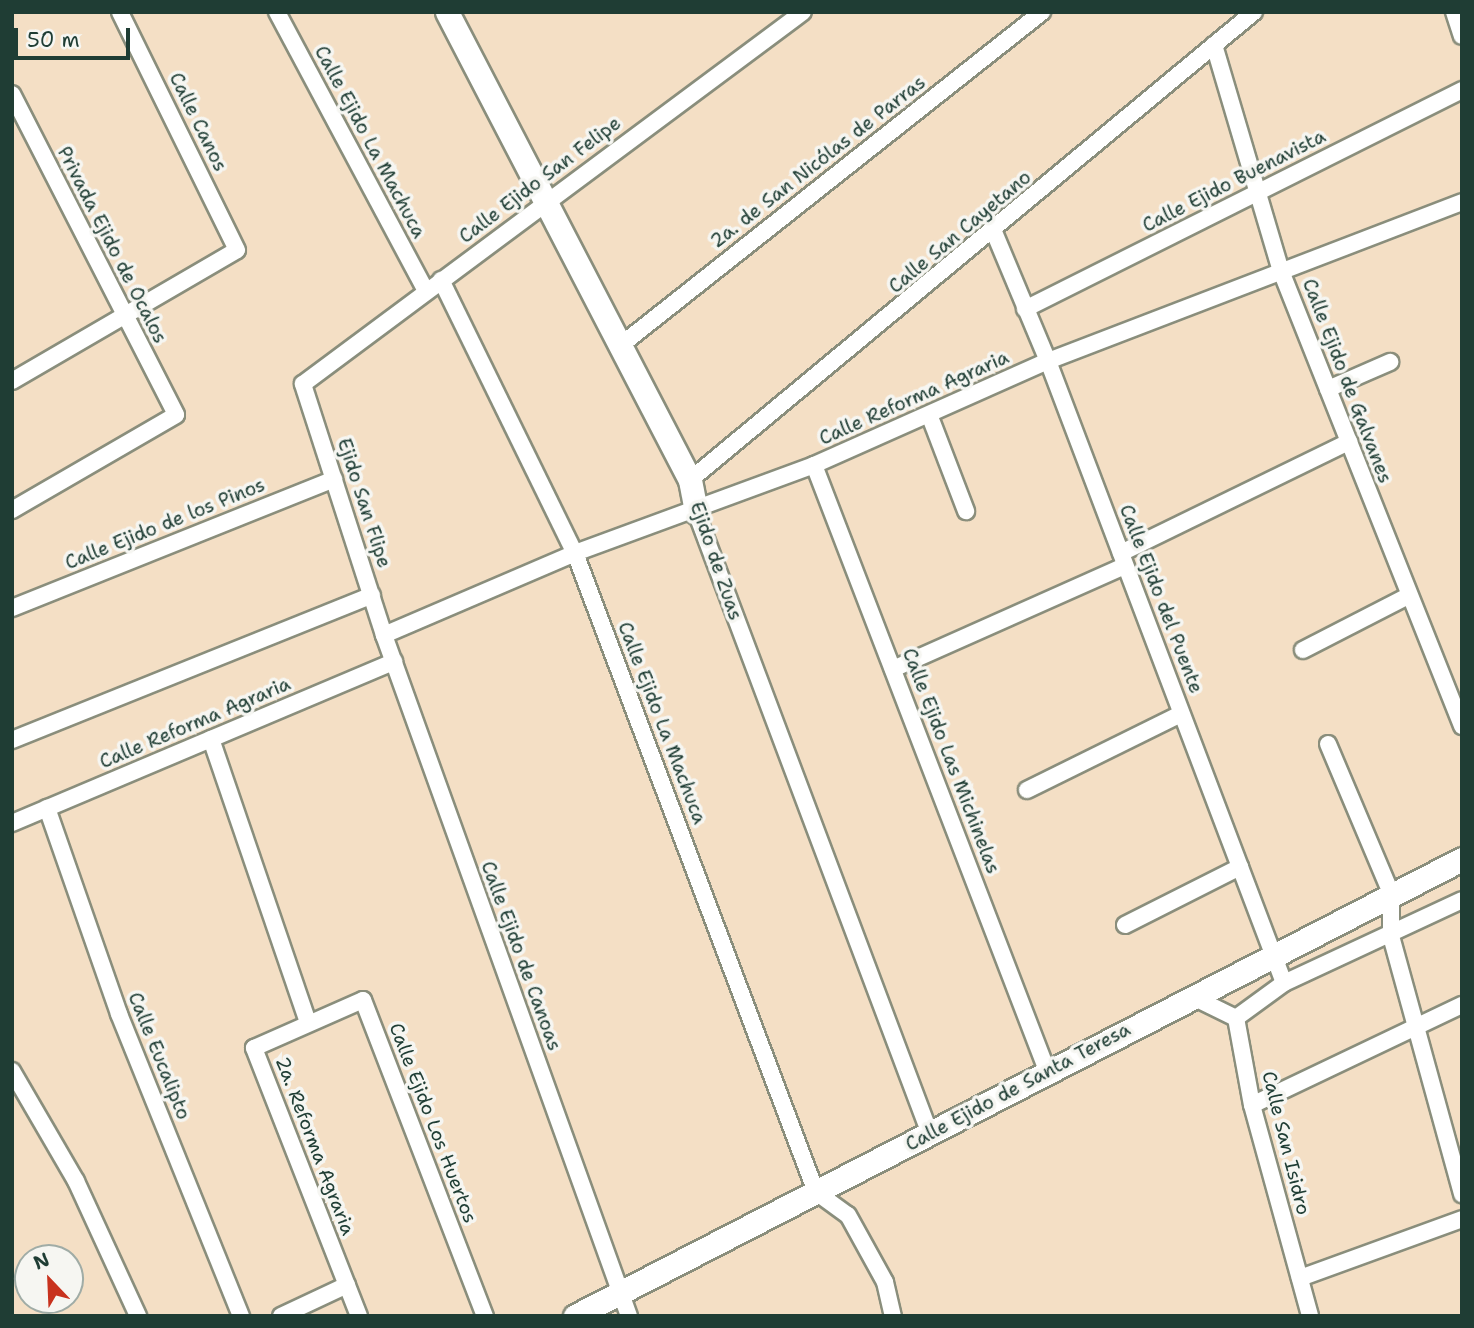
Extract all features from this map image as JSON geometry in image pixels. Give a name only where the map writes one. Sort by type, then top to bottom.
[{"type":"street","name":"Calle Canos","points":[[120,12],[237,250],[123,315]]},
{"type":"street","name":"Calle Ejido La Machuca","points":[[277,12],[426,291]]},
{"type":"street","name":"Ejido de Zuas","points":[[447,12],[547,200],[690,480],[696,512],[930,1134]]},
{"type":"street","name":"Calle Ejido San Felipe","points":[[303,384],[803,12]]},
{"type":"street","name":"2a. de San Nicólas de Parras","points":[[621,345],[1042,12]]},
{"type":"street","name":"Calle San Cayetano","points":[[690,480],[993,232],[1254,12]]},
{"type":"street","points":[[1454,12],[1462,36]]},
{"type":"street","name":"Calle Ejido de Galvanes","points":[[1214,45],[1255,193],[1281,271],[1408,596],[1462,726]]},
{"type":"street","name":"Calle Ejido Buenavista","points":[[1025,310],[1462,90]]},
{"type":"street","name":"Privada Ejido de Ocalos","points":[[12,94],[176,415],[12,510]]},
{"type":"street","name":"Calle Reforma Agraria","points":[[384,635],[575,553],[696,512],[814,465],[930,417],[1048,361],[1462,202]]},
{"type":"street","name":"Calle Ejido del Puente","points":[[993,232],[1048,361],[1122,560],[1275,953],[1284,983]]},
{"type":"street","name":"Calle Ejido La Machuca","points":[[441,279],[575,553],[816,1192]]},
{"type":"street","points":[[12,381],[123,315]]},
{"type":"street","points":[[1328,389],[1390,362]]},
{"type":"street","name":"Ejido San Flipe","points":[[303,384],[384,635]]},
{"type":"street","points":[[930,417],[966,511]]},
{"type":"street","points":[[893,669],[1122,560],[1349,442]]},
{"type":"street","name":"Calle Ejido Las Michinelas","points":[[814,465],[1048,1073]]},
{"type":"street","name":"Calle Ejido de los Pinos","points":[[12,608],[334,479]]},
{"type":"street","points":[[12,739],[372,595]]},
{"type":"street","points":[[1303,650],[1408,596]]},
{"type":"street","name":"Calle Ejido de Canoas","points":[[384,635],[629,1316]]},
{"type":"street","name":"Calle Reforma Agraria","points":[[12,823],[394,662]]},
{"type":"street","points":[[1027,790],[1181,713]]},
{"type":"street","points":[[211,739],[309,1023]]},
{"type":"street","points":[[1328,744],[1391,893],[1391,936],[1462,1194]]},
{"type":"street","name":"Calle Eucalipto","points":[[47,808],[119,1014],[241,1316]]},
{"type":"street","name":"Calle Ejido de Santa Teresa","points":[[575,1316],[618,1291],[930,1134],[1191,996],[1462,859]]},
{"type":"street","points":[[1125,925],[1240,867]]},
{"type":"street","points":[[1191,996],[1236,1018],[1284,983],[1391,936],[1462,900]]},
{"type":"street","name":"Calle Ejido Los Huertos","points":[[309,1023],[363,1000],[485,1316]]},
{"type":"street","points":[[1252,1105],[1462,1005]]},
{"type":"street","name":"Calle San Isidro","points":[[1236,1018],[1252,1105],[1310,1316]]},
{"type":"street","name":"2a. Reforma Agraria","points":[[309,1023],[254,1048],[359,1316]]},
{"type":"street","points":[[12,1071],[76,1181],[138,1316]]},
{"type":"street","points":[[816,1192],[848,1214],[885,1282],[893,1316]]},
{"type":"street","points":[[1300,1278],[1462,1219]]},
{"type":"street","points":[[281,1316],[347,1285]]}]
